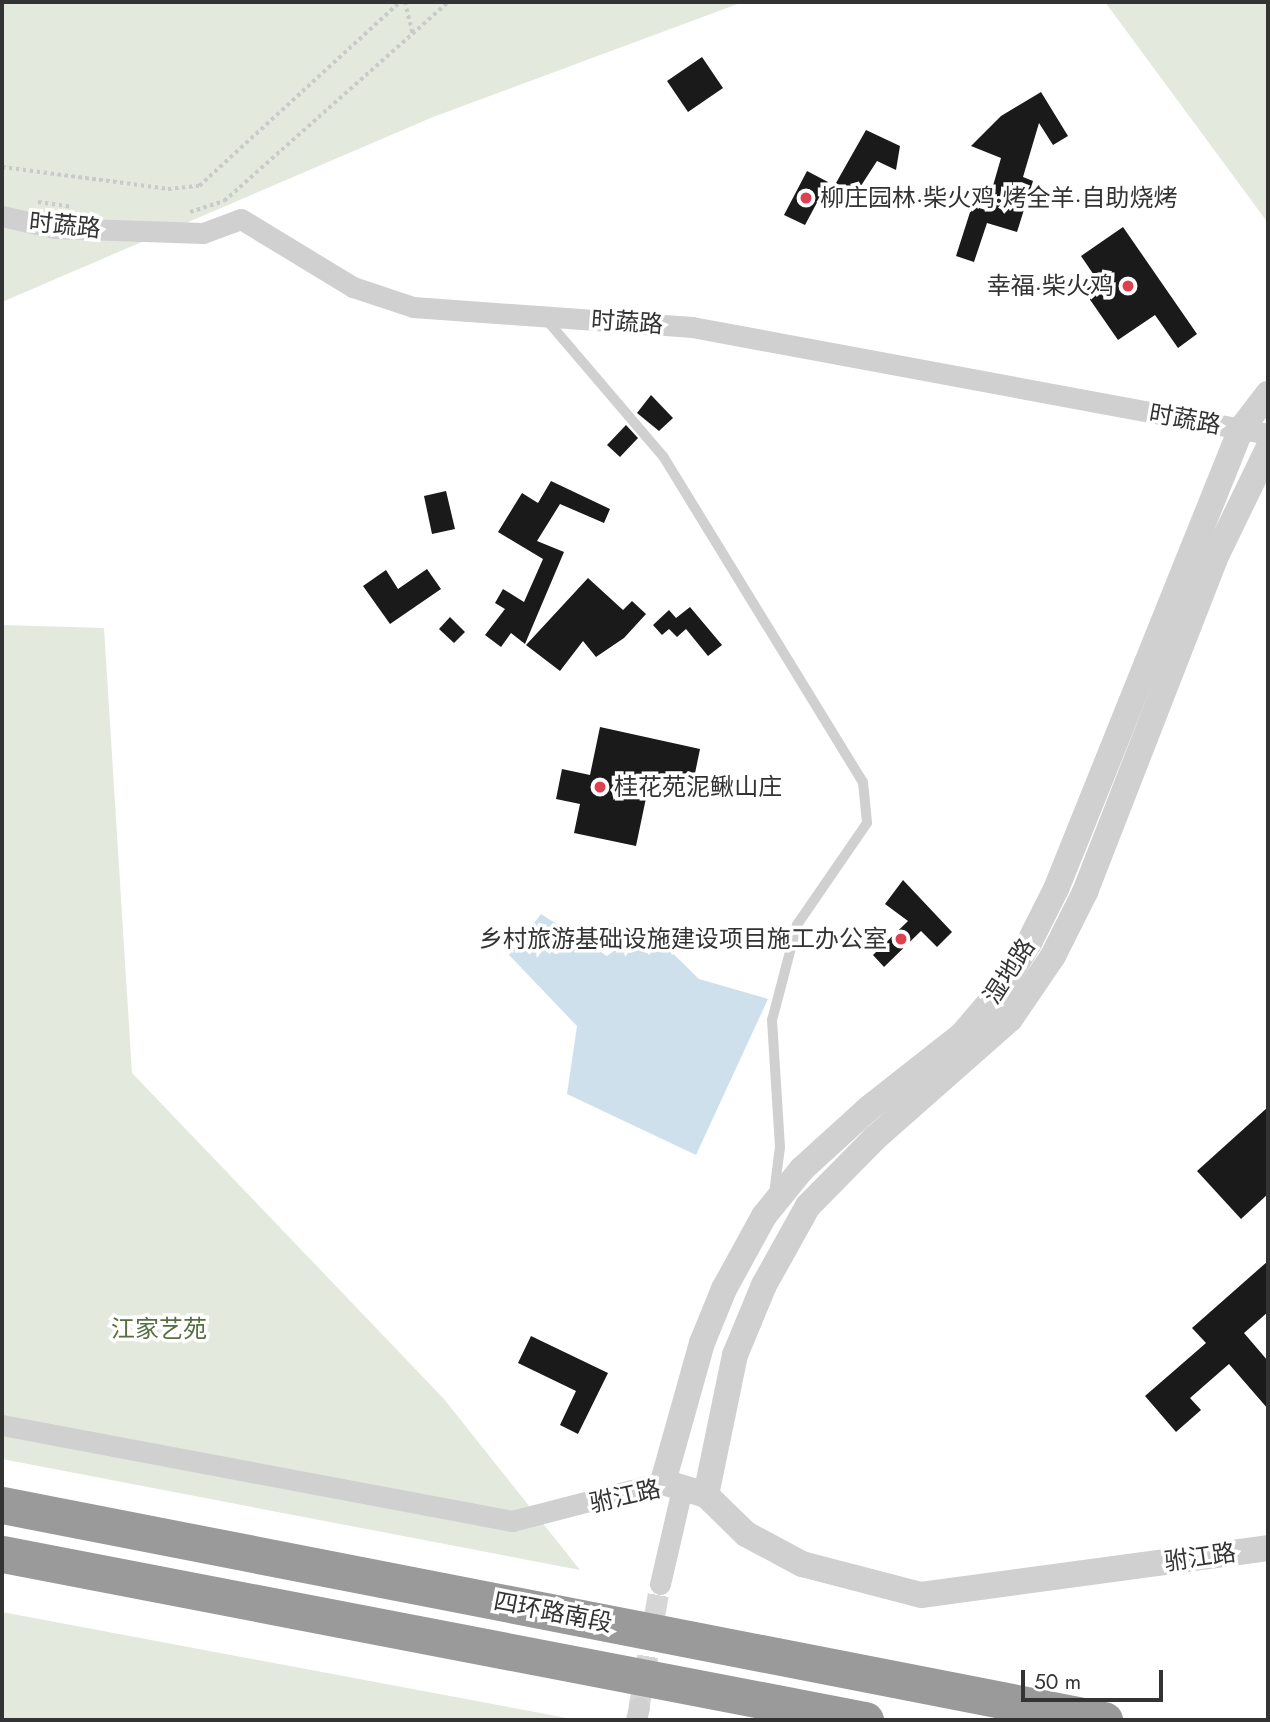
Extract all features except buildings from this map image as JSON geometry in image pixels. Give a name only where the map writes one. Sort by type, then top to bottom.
[{"type":"highway","name":"四环路南段","points":[[2,1505],[1104,1720]]},
{"type":"highway","name":"四环路南段","points":[[2,1554],[865,1720]]},
{"type":"street","name":"时蔬路","points":[[2,216],[55,228],[203,233],[241,219],[353,287],[413,307],[692,327],[1268,434]]},
{"type":"street","name":"湿地路","points":[[684,1489],[702,1343],[719,1300],[773,1204],[802,1169],[868,1109],[962,1035],[998,993],[1029,943],[1056,889],[1241,429],[1268,394]]},
{"type":"street","name":"湿地路","points":[[684,1489],[734,1355],[764,1285],[808,1206],[875,1138],[1010,1019],[1053,956],[1085,892],[1217,554],[1268,449]]},
{"type":"street","name":"驸江路","points":[[2,1425],[512,1521],[684,1489],[746,1534],[802,1563],[921,1595],[1268,1548]]},
{"type":"street","points":[[660,1584],[684,1489]]},
{"type":"lane","points":[[544,317],[663,456],[863,782],[867,823],[797,925],[772,1020],[780,1147],[773,1204]]},
{"type":"path","points":[[2,167],[168,189],[199,186],[403,2],[412,34]]},
{"type":"path","points":[[179,216],[224,201],[448,2]]},
{"type":"path","points":[[26,200],[75,207]]},
{"type":"green space","points":[[2,2],[743,2],[433,117],[2,302]]},
{"type":"green space","points":[[1105,2],[1268,2],[1268,223]]},
{"type":"green space","name":"江家艺苑","points":[[2,625],[104,628],[132,1073],[444,1399],[580,1570],[2,1459]]},
{"type":"green space","points":[[2,1612],[578,1720],[2,1720]]},
{"type":"water","points":[[541,914],[607,956],[646,927],[699,979],[768,999],[696,1155],[567,1094],[577,1026],[509,955]]},
{"type":"tunnel","points":[[639,1707],[660,1584]]},
{"type":"place","name":"柳庄园林·柴火鸡·烤全羊·自助烧烤","points":[[806,198]]},
{"type":"place","name":"幸福·柴火鸡","points":[[1128,286]]},
{"type":"place","name":"桂花苑泥鳅山庄","points":[[600,787]]},
{"type":"place","name":"乡村旅游基础设施建设项目施工办公室","points":[[901,939]]}]
